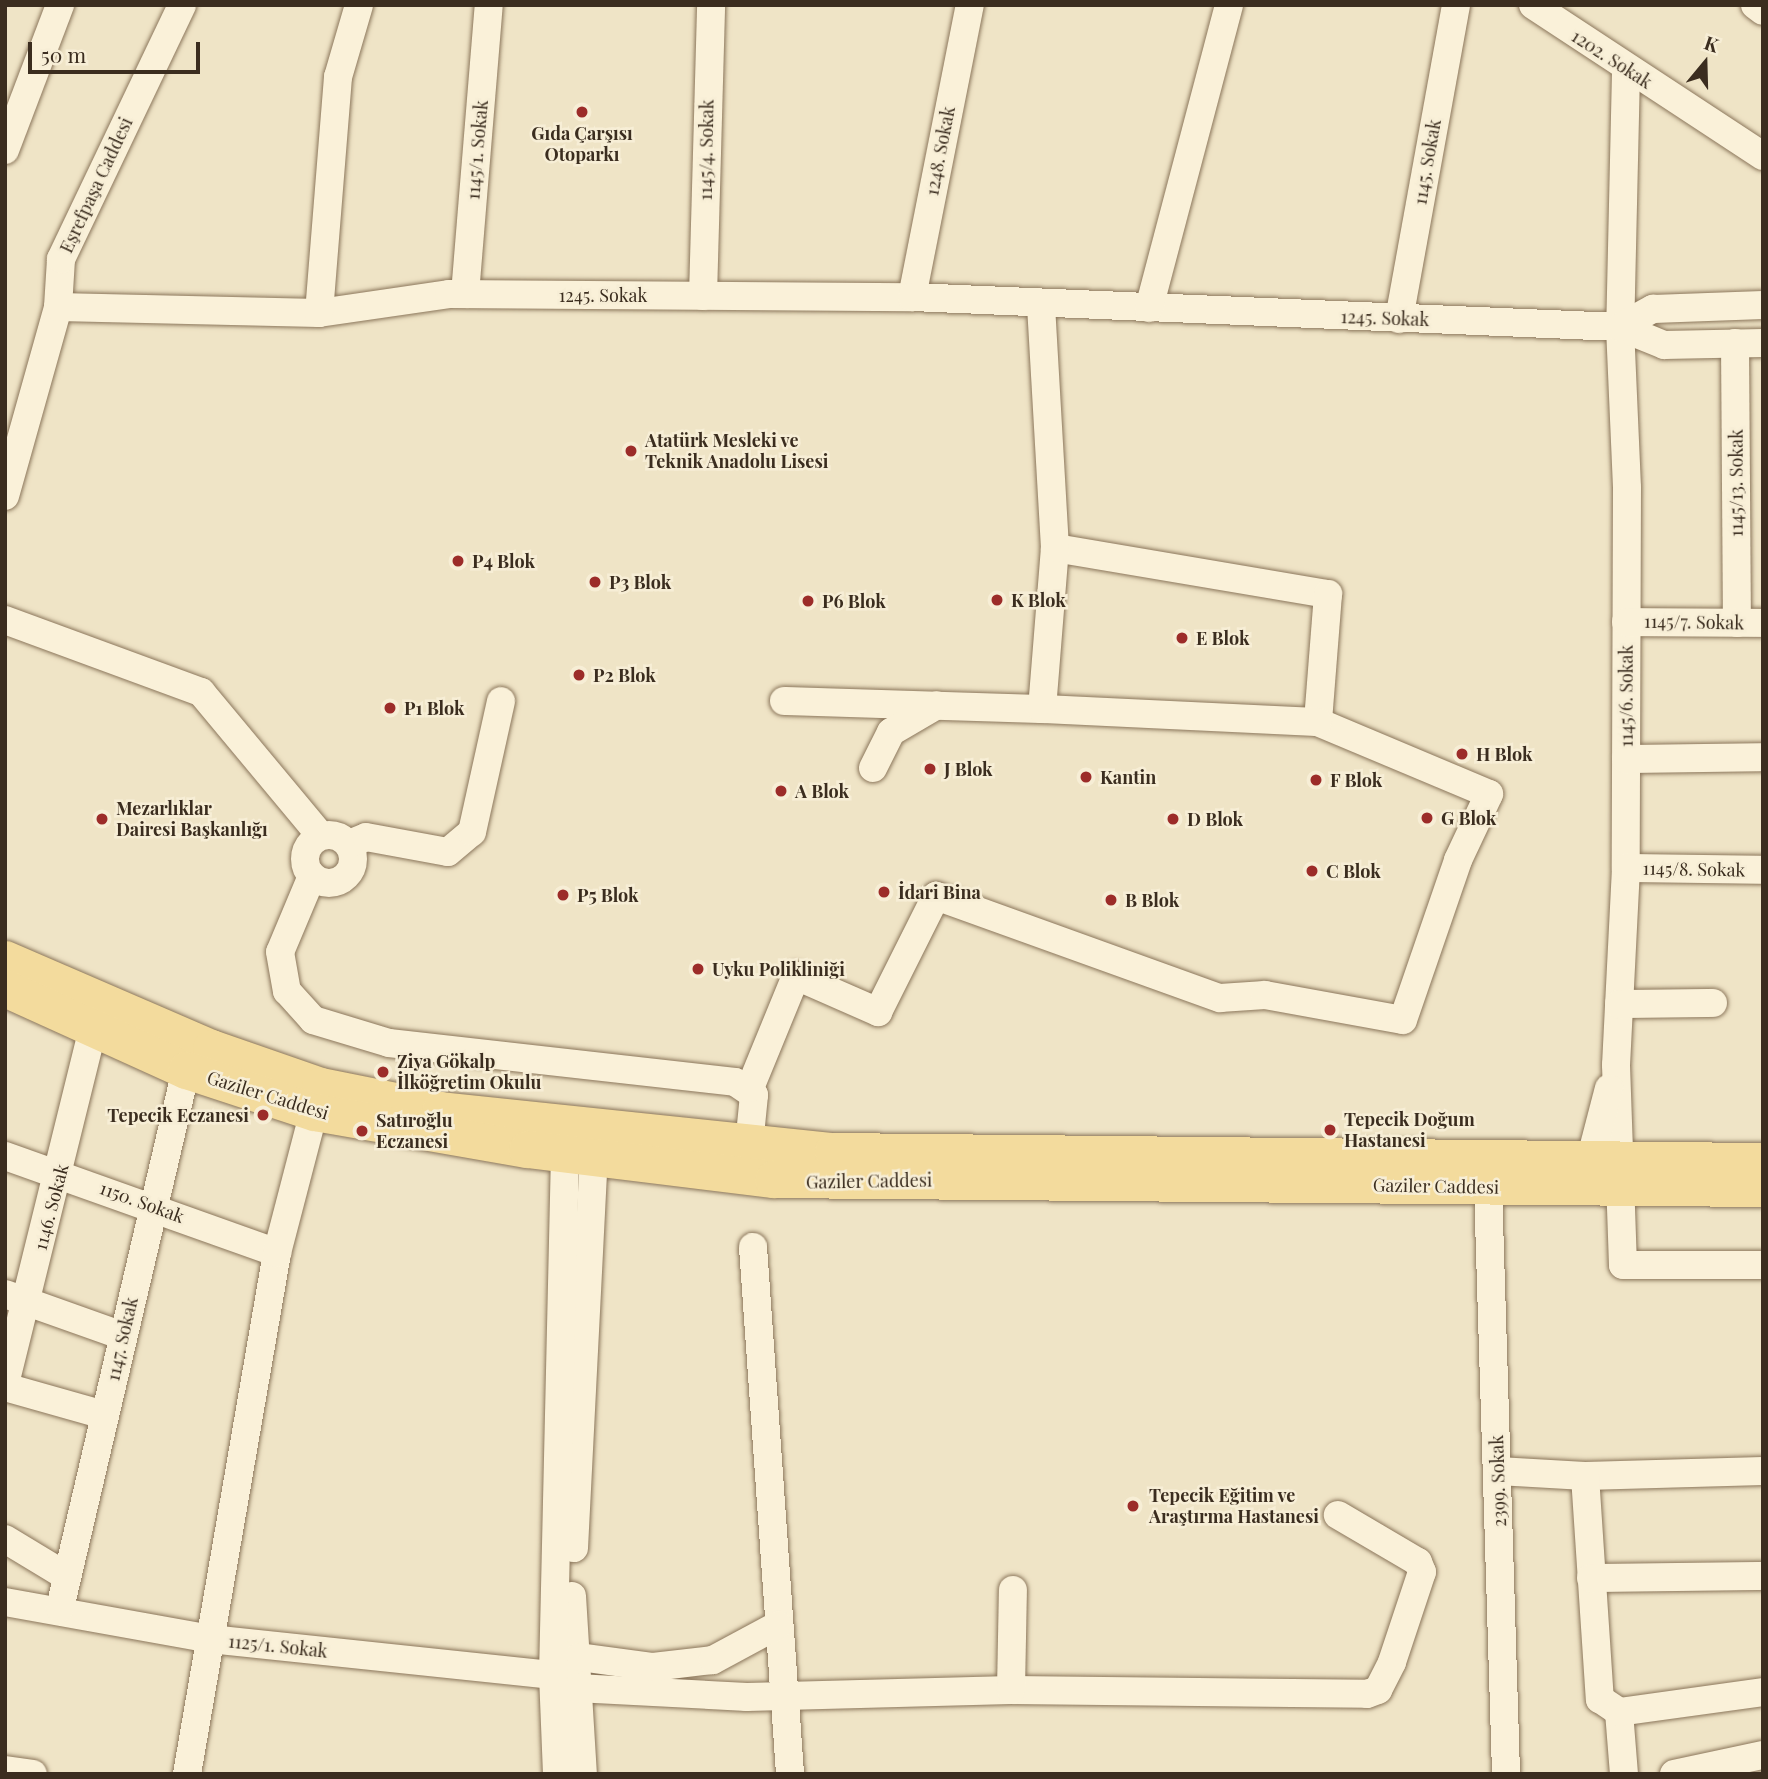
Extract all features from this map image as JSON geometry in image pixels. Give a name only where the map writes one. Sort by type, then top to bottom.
[{"type":"main road","name":"Gaziler Caddesi","points":[[5,959],[317,1099]]},
{"type":"main road","name":"Gaziler Caddesi","points":[[5,988],[186,1070],[317,1099],[836,1185],[999,1178],[1488,1187],[1611,1171],[1763,1161]]},
{"type":"main road","name":"Gaziler Caddesi","points":[[576,1143],[749,1145],[800,1149],[1611,1171],[1763,1188]]},
{"type":"main road","points":[[576,1143],[761,1158],[800,1149]]},
{"type":"street","points":[[5,150],[60,5]]},
{"type":"street","name":"Eşrefpaşa Caddesi","points":[[5,496],[58,307],[61,259],[182,5]]},
{"type":"street","points":[[319,313],[338,77],[359,5]]},
{"type":"street","name":"1145/1. Sokak","points":[[465,294],[483,179],[489,5]]},
{"type":"street","name":"1145/4. Sokak","points":[[703,296],[711,5]]},
{"type":"street","name":"1248. Sokak","points":[[912,297],[970,5]]},
{"type":"street","points":[[1150,308],[1229,5]]},
{"type":"street","name":"1145. Sokak","points":[[1399,319],[1456,5]]},
{"type":"street","name":"1202. Sokak","points":[[1533,5],[1626,72],[1710,118],[1763,156]]},
{"type":"street","points":[[1755,5],[1763,11]]},
{"type":"street","name":"1145/6. Sokak","points":[[1626,72],[1620,327],[1626,622],[1626,868],[1611,1171],[1623,1265],[1763,1265]]},
{"type":"street","name":"1245. Sokak","points":[[58,307],[319,313],[465,294],[912,297],[1620,327]]},
{"type":"street","points":[[1041,303],[1055,548],[1042,709]]},
{"type":"street","points":[[1620,327],[1653,309],[1763,305]]},
{"type":"street","points":[[1620,327],[1664,345],[1749,343]]},
{"type":"street","name":"1145/13. Sokak","points":[[1749,343],[1750,623]]},
{"type":"street","points":[[1055,548],[1328,594],[1318,722]]},
{"type":"street","points":[[5,620],[201,692],[321,836]]},
{"type":"street","name":"1145/7. Sokak","points":[[1626,622],[1750,623]]},
{"type":"street","points":[[349,844],[366,837],[448,852],[472,832],[501,701]]},
{"type":"street","points":[[749,1145],[757,1111],[750,1088],[796,976],[878,1012],[936,896],[1220,998],[1265,995],[1403,1020],[1458,860],[1489,794],[1318,722],[1042,709],[783,701]]},
{"type":"street","points":[[873,768],[891,732],[937,705]]},
{"type":"street","points":[[1626,759],[1763,757]]},
{"type":"street","points":[[312,876],[327,883],[343,879],[354,859],[349,844],[336,836],[321,836],[306,853],[312,876],[280,952],[287,991],[313,1020],[389,1043],[750,1088]]},
{"type":"street","name":"1145/8. Sokak","points":[[1626,868],[1763,870]]},
{"type":"street","points":[[1619,1004],[1713,1003]]},
{"type":"street","name":"1146. Sokak","points":[[5,1385],[15,1298],[60,1173],[93,1029]]},
{"type":"street","name":"1147. Sokak","points":[[60,1608],[152,1205],[186,1070]]},
{"type":"street","points":[[187,1774],[277,1253],[317,1099]]},
{"type":"street","points":[[576,1143],[571,1620],[579,1657],[565,1681],[583,1774]]},
{"type":"street","points":[[557,1774],[565,1681],[576,1143]]},
{"type":"street","name":"1150. Sokak","points":[[5,1156],[152,1205],[277,1253]]},
{"type":"street","name":"2399. Sokak","points":[[1488,1187],[1506,1774]]},
{"type":"street","points":[[753,1247],[790,1774]]},
{"type":"street","points":[[15,1298],[123,1336]]},
{"type":"street","points":[[5,1385],[104,1415]]},
{"type":"street","points":[[1498,1471],[1585,1476],[1763,1471]]},
{"type":"street","points":[[1585,1476],[1600,1699],[1619,1712],[1763,1692]]},
{"type":"street","name":"1125/1. Sokak","points":[[5,1602],[60,1608],[210,1639],[565,1681],[785,1693],[1378,1690],[1422,1572],[1418,1562],[1338,1515]]},
{"type":"street","points":[[5,1539],[66,1576]]},
{"type":"street","points":[[1591,1578],[1763,1576]]},
{"type":"street","points":[[1011,1690],[1013,1590]]},
{"type":"street","points":[[579,1657],[653,1667],[713,1660],[779,1625]]},
{"type":"street","points":[[1619,1712],[1624,1774]]},
{"type":"street","points":[[1674,1774],[1763,1755]]},
{"type":"street","points":[[5,1770],[33,1774]]},
{"type":"place","name":"Gıda Çarşısı Otoparkı","points":[[582,112]]},
{"type":"place","name":"Atatürk Mesleki ve Teknik Anadolu Lisesi","points":[[631,451]]},
{"type":"place","name":"P4 Blok","points":[[458,561]]},
{"type":"place","name":"P3 Blok","points":[[595,582]]},
{"type":"place","name":"K Blok","points":[[997,600]]},
{"type":"place","name":"P6 Blok","points":[[808,601]]},
{"type":"place","name":"E Blok","points":[[1182,638]]},
{"type":"place","name":"P2 Blok","points":[[579,675]]},
{"type":"place","name":"P1 Blok","points":[[390,708]]},
{"type":"place","name":"H Blok","points":[[1462,754]]},
{"type":"place","name":"J Blok","points":[[930,769]]},
{"type":"place","name":"Kantin","points":[[1086,777]]},
{"type":"place","name":"F Blok","points":[[1316,780]]},
{"type":"place","name":"A Blok","points":[[781,791]]},
{"type":"place","name":"G Blok","points":[[1427,818]]},
{"type":"place","name":"Mezarlıklar Dairesi Başkanlığı","points":[[102,819]]},
{"type":"place","name":"D Blok","points":[[1173,819]]},
{"type":"place","name":"C Blok","points":[[1312,871]]},
{"type":"place","name":"İdari Bina","points":[[884,892]]},
{"type":"place","name":"P5 Blok","points":[[563,895]]},
{"type":"place","name":"B Blok","points":[[1111,900]]},
{"type":"place","name":"Uyku Polikliniği","points":[[698,969]]},
{"type":"place","name":"Ziya Gökalp İlköğretim Okulu","points":[[383,1072]]},
{"type":"place","name":"Tepecik Eczanesi","points":[[263,1115]]},
{"type":"place","name":"Tepecik Doğum Hastanesi","points":[[1330,1130]]},
{"type":"place","name":"Satıroğlu Eczanesi","points":[[362,1131]]},
{"type":"place","name":"Tepecik Eğitim ve Araştırma Hastanesi","points":[[1133,1506]]}]
